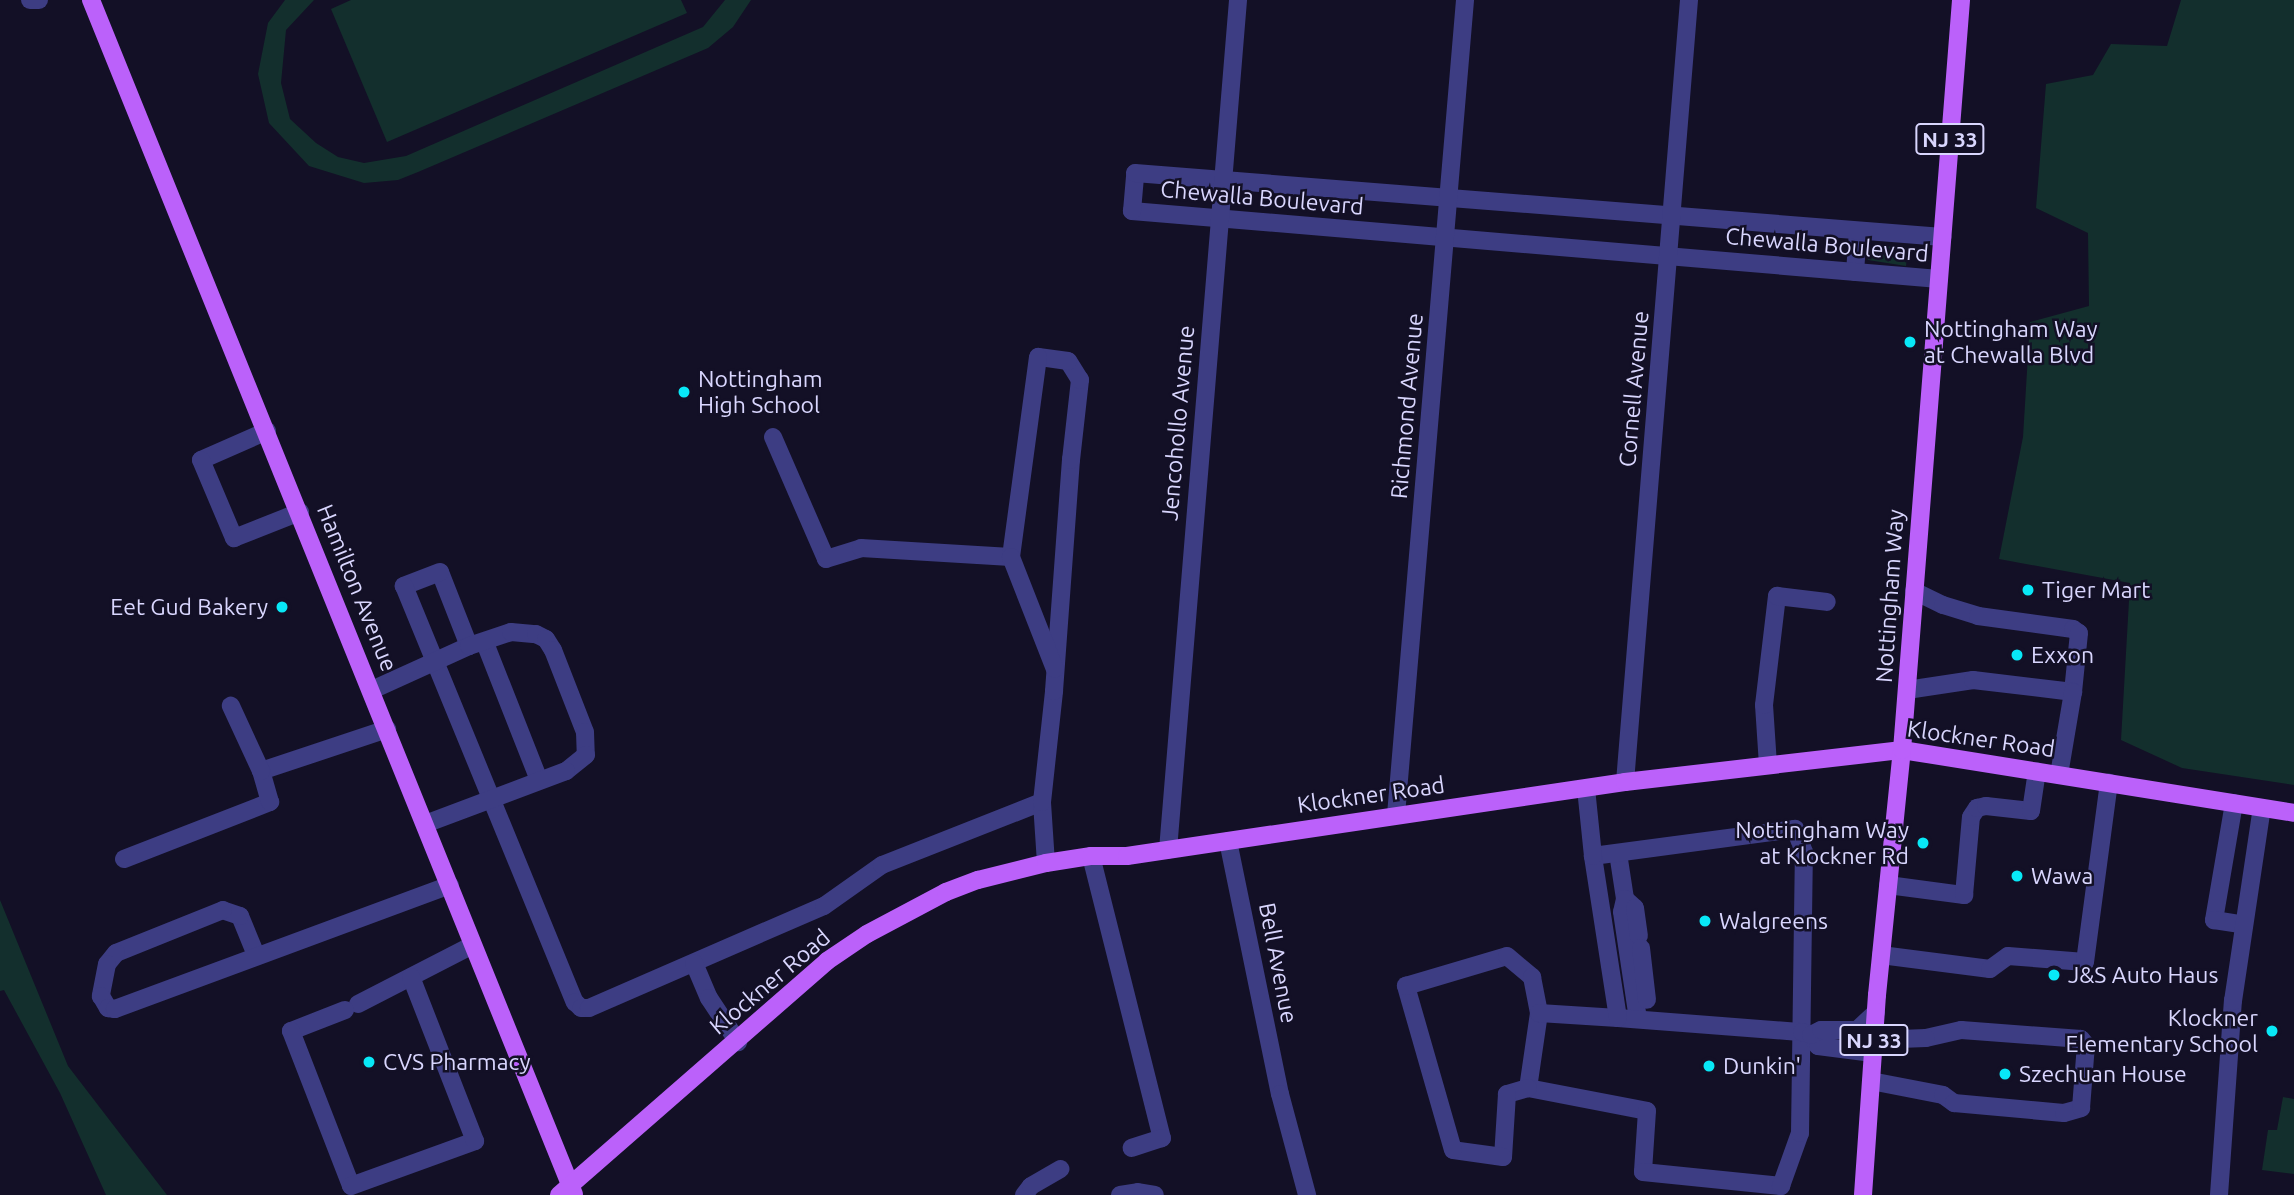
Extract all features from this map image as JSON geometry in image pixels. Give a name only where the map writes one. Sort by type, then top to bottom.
[{"type":"main road","name":"Hamilton Avenue","points":[[91,0],[372,690],[568,1191]]},
{"type":"main road","name":"Nottingham Way","points":[[1863,1195],[1873,1046],[1907,690],[1961,0]]},
{"type":"main road","name":"Klockner Road","points":[[568,1191],[827,961],[867,934],[946,892],[978,880],[1046,863],[1091,856],[1126,856],[1625,782],[1902,750],[2294,813]]},
{"type":"street","points":[[30,0],[39,0]]},
{"type":"street","name":"Jencohollo Avenue","points":[[1168,850],[1238,0]]},
{"type":"street","name":"Richmond Avenue","points":[[1396,816],[1465,0]]},
{"type":"street","name":"Cornell Avenue","points":[[1625,782],[1689,0]]},
{"type":"street","name":"Chewalla Boulevard","points":[[1939,279],[1132,211],[1135,173],[1942,237]]},
{"type":"street","points":[[1855,272],[1858,231]]},
{"type":"street","points":[[1046,863],[1042,802],[1055,669],[1080,380],[1068,360],[1038,357],[1034,370],[1011,557],[1055,669]]},
{"type":"street","points":[[267,431],[201,460],[205,471],[234,538],[300,512]]},
{"type":"street","points":[[773,437],[826,559],[861,548],[1011,557]]},
{"type":"street","points":[[539,780],[440,572],[404,586],[575,1002],[581,1008],[589,1008],[824,906],[882,865],[1042,802]]},
{"type":"street","points":[[1914,591],[1943,605],[1978,616],[2073,629],[2079,633],[2073,692],[2059,775]]},
{"type":"street","points":[[1768,765],[1764,705],[1777,596],[1827,602]]},
{"type":"street","points":[[372,690],[433,662],[511,632],[525,632],[547,639],[553,650],[588,744],[586,755],[578,764],[425,824]]},
{"type":"street","points":[[1907,690],[1973,680],[2073,692]]},
{"type":"street","points":[[124,859],[270,803],[261,771],[232,706]]},
{"type":"street","points":[[261,771],[387,729]]},
{"type":"street","points":[[1888,885],[1964,895],[1971,817],[1977,808],[1986,806],[2031,811],[2037,771]]},
{"type":"street","points":[[1881,955],[1990,969],[2008,956],[2085,962],[2109,783]]},
{"type":"street","points":[[1586,788],[1593,856],[1618,1018]]},
{"type":"street","points":[[2234,803],[2214,920],[2244,925]]},
{"type":"street","points":[[2219,1195],[2233,1001],[2262,808]]},
{"type":"street","points":[[1528,1088],[1539,1013],[1532,977],[1507,957],[1406,986],[1452,1150],[1503,1157],[1507,1094],[1528,1088],[1647,1111],[1643,1172],[1781,1186],[1800,1133],[1806,1034],[1804,852],[1794,829],[1593,856]]},
{"type":"street","name":"Bell Avenue","points":[[1228,841],[1280,1094],[1307,1195]]},
{"type":"street","points":[[1618,853],[1625,899],[1622,912],[1644,1020]]},
{"type":"street","points":[[1091,856],[1162,1138],[1132,1147]]},
{"type":"street","points":[[256,955],[240,916],[223,911],[116,953],[107,964],[101,996],[107,1008],[115,1009],[450,885]]},
{"type":"street","points":[[1625,899],[1635,908],[1640,942],[1644,1020]]},
{"type":"street","points":[[411,977],[475,1141],[343,1191],[323,1107],[291,1031],[352,1007],[473,945]]},
{"type":"street","points":[[694,963],[709,998],[738,1042]]},
{"type":"street","points":[[1539,1013],[1806,1034],[1821,1030],[1857,1030],[1876,1012]]},
{"type":"street","points":[[1806,1034],[1818,1046],[1873,1046],[1961,1030],[2081,1039],[2086,1045],[2081,1108],[2064,1113],[1954,1103],[1942,1095],[1871,1081]]},
{"type":"street","points":[[1024,1195],[1031,1186],[1060,1169]]},
{"type":"street","points":[[1120,1195],[1138,1192],[1155,1195]]},
{"type":"green space","points":[[285,0],[314,0],[286,30],[281,83],[290,119],[316,143],[338,157],[364,163],[406,156],[703,27],[725,0],[751,0],[733,27],[708,48],[398,180],[364,183],[309,166],[269,123],[258,74],[268,23]]},
{"type":"green space","points":[[351,0],[681,0],[687,13],[387,142],[331,9]]},
{"type":"green space","points":[[2181,0],[2294,0],[2294,785],[2182,768],[2121,740],[2130,583],[1999,559],[2023,437],[2030,322],[2089,306],[2088,233],[2036,208],[2046,84],[2093,75],[2111,44],[2167,46]]},
{"type":"green space","points":[[1873,245],[1908,248],[1906,266],[1868,260],[1866,248]]},
{"type":"green space","points":[[0,900],[68,1066],[167,1195],[106,1195],[60,1093],[4,990],[0,991]]},
{"type":"green space","points":[[2283,1097],[2294,1099],[2294,1174],[2262,1170],[2268,1130],[2277,1130]]},
{"type":"place","name":"Nottingham Way at Chewalla Blvd","points":[[1910,342]]},
{"type":"place","name":"Nottingham High School","points":[[684,392]]},
{"type":"place","name":"Tiger Mart","points":[[2028,590]]},
{"type":"place","name":"Eet Gud Bakery","points":[[282,607]]},
{"type":"place","name":"Exxon","points":[[2017,655]]},
{"type":"place","name":"Nottingham Way at Klockner Rd","points":[[1923,843]]},
{"type":"place","name":"Wawa","points":[[2017,876]]},
{"type":"place","name":"Walgreens","points":[[1705,921]]},
{"type":"place","name":"J&S Auto Haus","points":[[2054,975]]},
{"type":"place","name":"Klockner Elementary School","points":[[2272,1031]]},
{"type":"place","name":"CVS Pharmacy","points":[[369,1062]]},
{"type":"place","name":"Dunkin'","points":[[1709,1066]]},
{"type":"place","name":"Szechuan House","points":[[2005,1074]]}]
